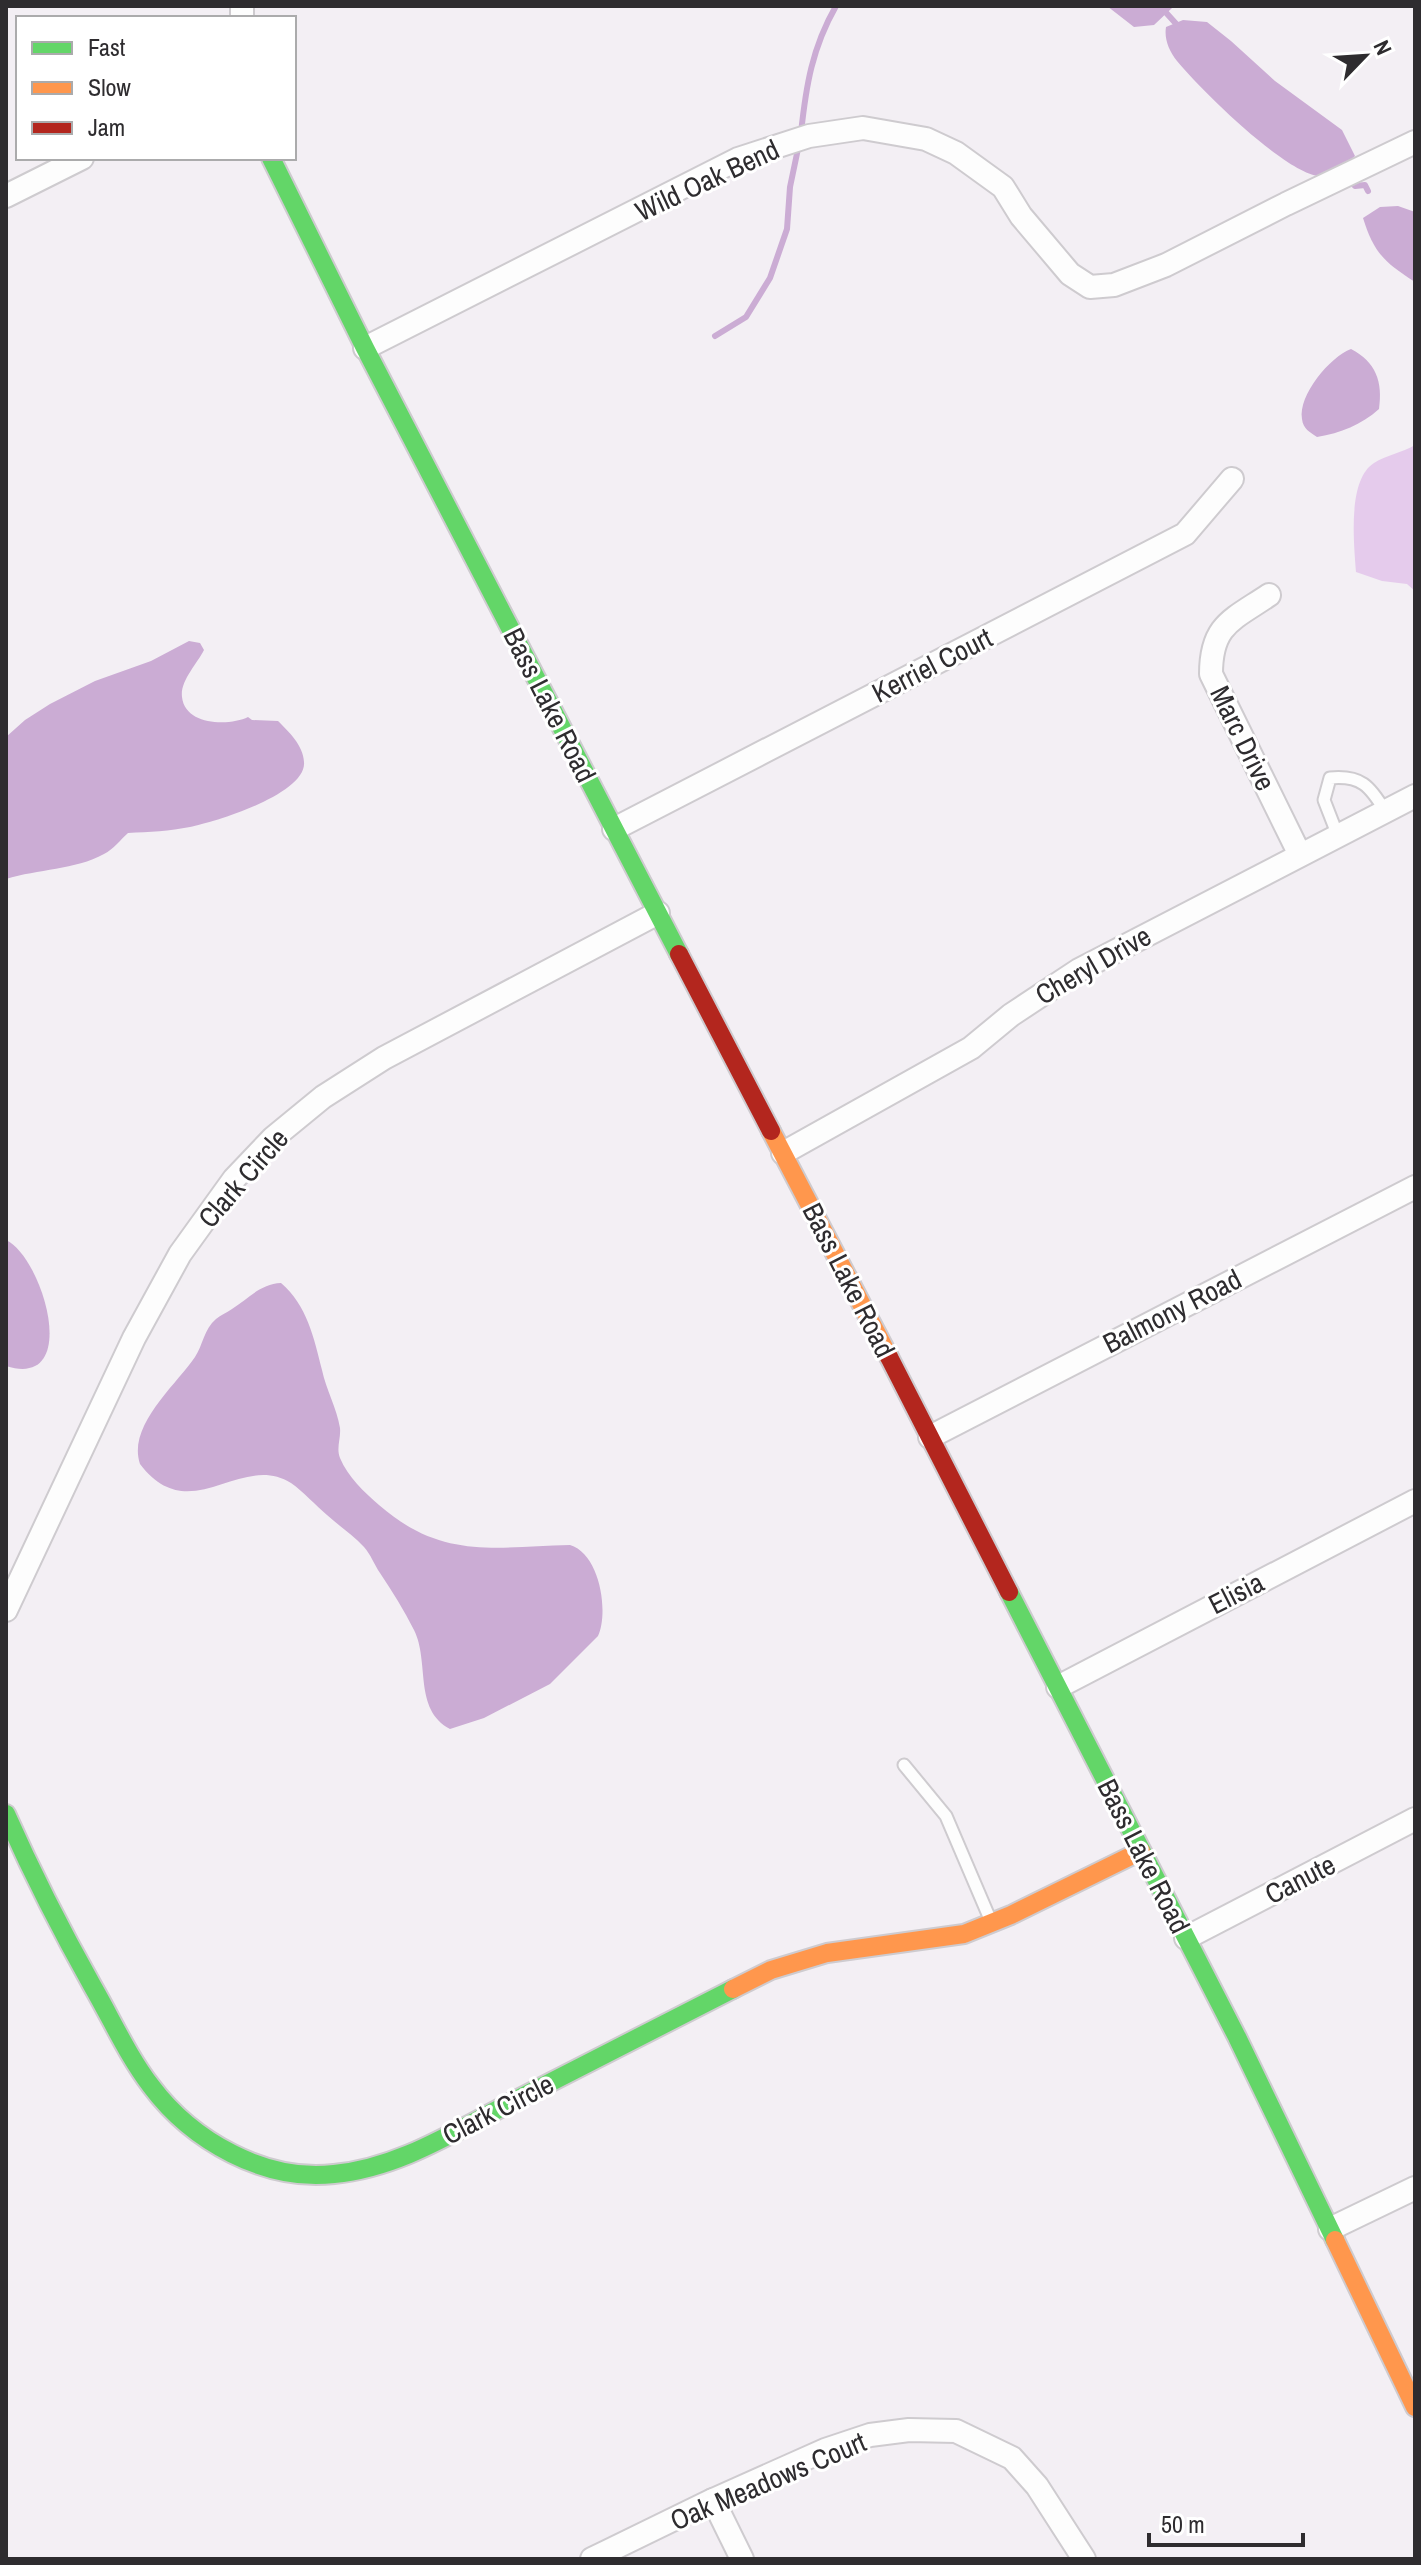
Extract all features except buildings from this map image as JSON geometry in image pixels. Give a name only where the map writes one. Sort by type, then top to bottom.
[{"type":"street","name":"Wild Oak Bend","points":[[365,348],[738,159],[809,136],[863,128],[926,139],[956,153],[1003,187],[1021,216],[1070,274],[1090,287],[1114,285],[1166,265],[1415,142]]},
{"type":"street","points":[[6,196],[78,160]]},
{"type":"street","name":"Bass Lake Road","points":[[272,160],[365,348],[930,1437],[1237,2037],[1415,2407]]},
{"type":"street","name":"Kerriel Court","points":[[614,829],[1185,534],[1232,479]]},
{"type":"street","name":"Marc Drive","points":[[1269,595],[1231,620],[1216,637],[1211,652],[1211,674],[1300,855]]},
{"type":"street","name":"Cheryl Drive","points":[[783,1153],[971,1048],[1011,1015],[1079,970],[1415,796]]},
{"type":"street","name":"Clark Circle","points":[[8,1598],[134,1338],[172,1268],[211,1209],[253,1159],[273,1138],[323,1097],[384,1058],[658,913]]},
{"type":"street","name":"Balmony Road","points":[[930,1437],[1415,1187]]},
{"type":"street","name":"Elisia","points":[[1058,1687],[1415,1501]]},
{"type":"street","name":"Clark Circle","points":[[6,1814],[28,1866],[157,2095],[193,2128],[244,2161],[305,2175],[357,2172],[406,2156],[771,1970],[827,1953],[964,1934],[1141,1851]]},
{"type":"street","name":"Canute","points":[[1186,1938],[1415,1819]]},
{"type":"street","points":[[1330,2229],[1415,2188]]},
{"type":"street","name":"Oak Meadows Court","points":[[592,2559],[825,2450],[870,2435],[909,2430],[956,2431],[1012,2458],[1037,2486],[1084,2559]]},
{"type":"street","points":[[713,2500],[742,2559]]},
{"type":"lane","points":[[1338,836],[1324,800],[1330,778],[1350,776],[1374,792],[1385,811]]},
{"type":"lane","points":[[904,1765],[946,1816],[991,1923]]},
{"type":"shaded area","points":[[1107,6],[1172,8],[1154,25],[1134,27]]},
{"type":"shaded area","points":[[1183,20],[1207,22],[1275,81],[1342,130],[1355,156],[1334,173],[1319,176],[1286,161],[1265,146],[1223,109],[1174,57],[1166,40],[1166,27]]},
{"type":"shaded area","points":[[1398,206],[1415,212],[1415,282],[1382,256],[1371,240],[1363,218],[1380,207]]},
{"type":"shaded area","points":[[1351,349],[1366,360],[1376,374],[1380,390],[1379,409],[1350,428],[1317,437],[1307,430],[1303,422],[1305,399],[1325,368]]},
{"type":"shaded area","points":[[1415,445],[1415,591],[1407,584],[1382,581],[1356,572],[1354,513],[1365,471],[1379,460]]},
{"type":"shaded area","points":[[189,641],[200,643],[204,650],[182,691],[185,707],[191,714],[209,721],[231,722],[248,717],[252,720],[278,721],[301,750],[304,762],[301,774],[276,795],[238,813],[190,827],[128,833],[111,850],[93,859],[6,879],[6,737],[50,704],[95,681],[151,661]]},
{"type":"shaded area","points":[[6,1240],[20,1251],[32,1270],[48,1318],[49,1341],[43,1359],[29,1368],[6,1366]]},
{"type":"shaded area","points":[[281,1283],[297,1301],[312,1334],[339,1421],[340,1458],[352,1478],[373,1500],[402,1523],[447,1542],[493,1548],[570,1545],[589,1560],[602,1599],[598,1636],[550,1684],[484,1718],[450,1729],[431,1710],[414,1630],[369,1553],[300,1490],[272,1476],[253,1476],[196,1491],[178,1490],[159,1482],[140,1464],[140,1435],[147,1421],[195,1357],[212,1323],[260,1289]]},
{"type":"waterway","points":[[801,133],[811,68],[836,6]]},
{"type":"waterway","points":[[1160,6],[1179,27]]},
{"type":"waterway","points":[[715,336],[746,317],[770,278],[787,229],[790,187],[799,144]]},
{"type":"waterway","points":[[1352,183],[1355,186],[1365,185],[1368,191]]},
{"type":"traffic: fast","points":[[272,160],[365,348],[679,954]]},
{"type":"traffic: fast","points":[[1009,1592],[1237,2037],[1335,2240]]},
{"type":"traffic: fast","points":[[6,1814],[70,1944],[151,2086],[187,2124],[209,2140],[232,2154],[282,2171],[308,2175],[334,2174],[404,2156],[733,1989]]},
{"type":"traffic: slow","points":[[771,1131],[889,1357]]},
{"type":"traffic: slow","points":[[733,1989],[771,1970],[827,1953],[964,1934],[1011,1915],[1141,1851]]},
{"type":"traffic: slow","points":[[1335,2240],[1415,2407]]},
{"type":"traffic: jam","points":[[679,954],[771,1131]]},
{"type":"traffic: jam","points":[[889,1357],[1009,1592]]}]
